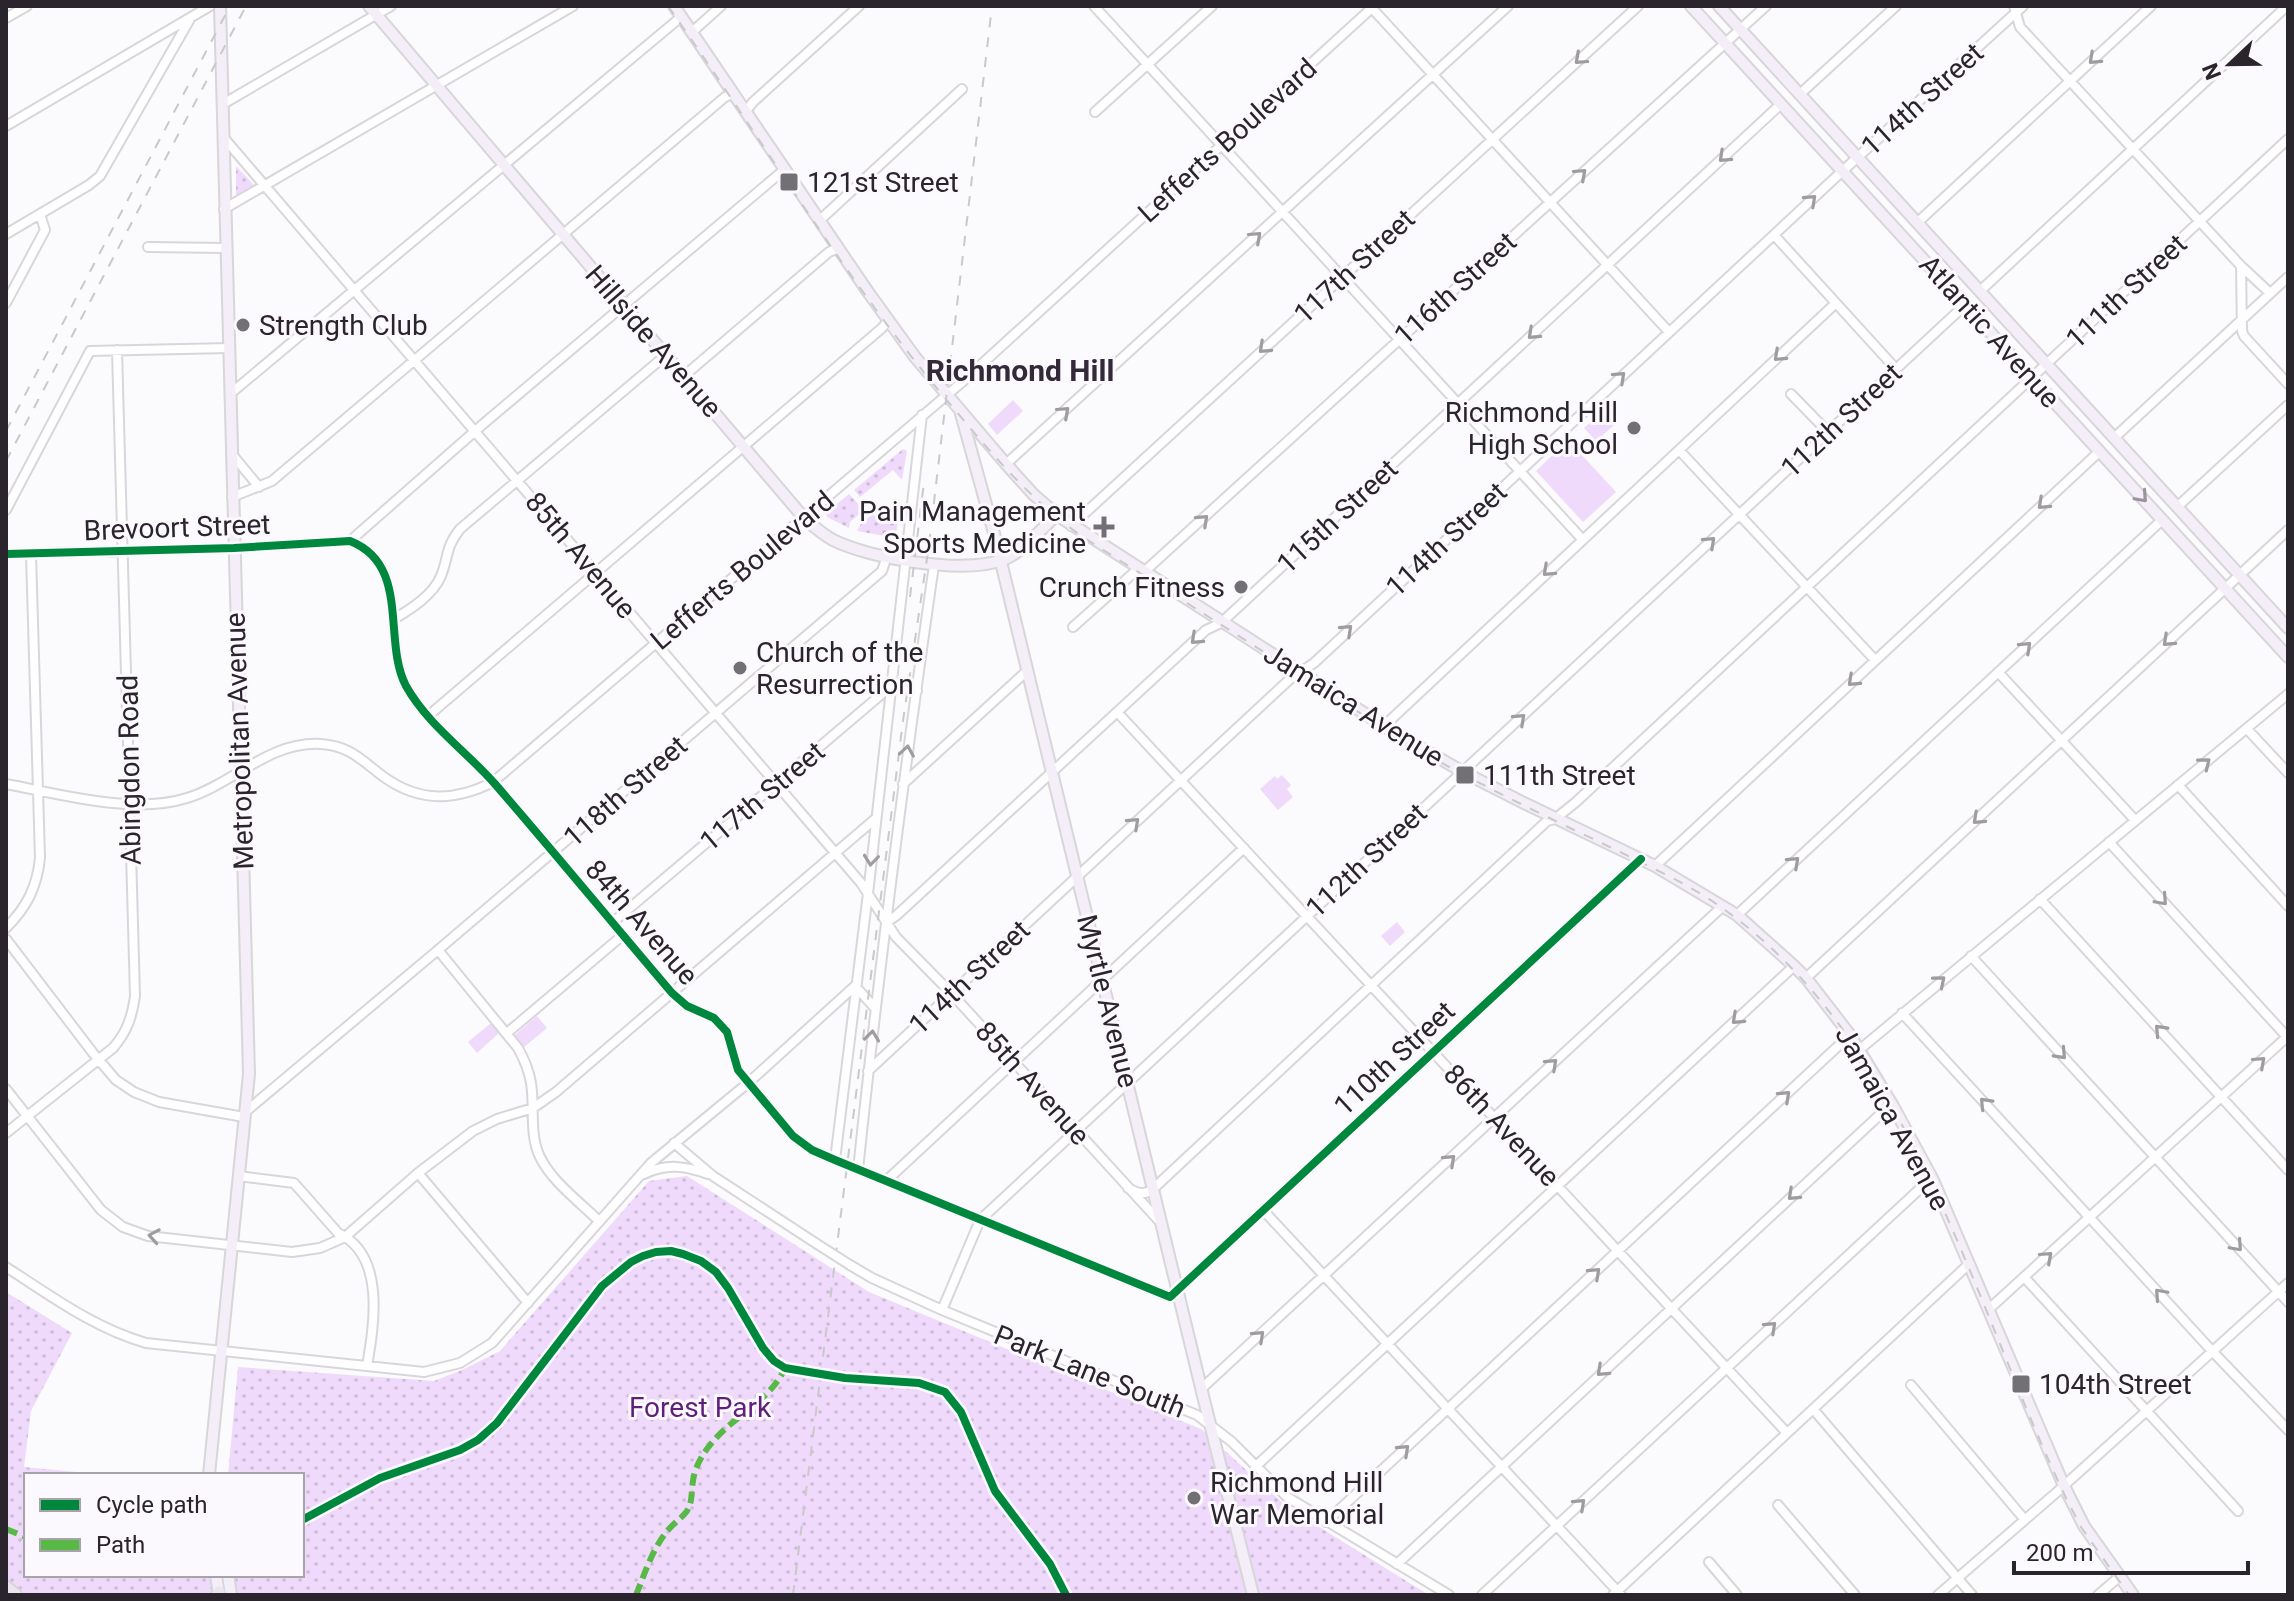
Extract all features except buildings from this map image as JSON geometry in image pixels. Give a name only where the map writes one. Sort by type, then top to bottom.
[{"type":"highway","points":[[6,1587],[15,1595]]},
{"type":"main road","name":"Metropolitan Avenue","points":[[209,1473],[249,1074],[220,6]]},
{"type":"main road","name":"Jamaica Avenue","points":[[674,6],[915,357],[1006,464],[1057,515],[1384,726],[1463,772],[1655,866],[1723,906],[1806,978],[1850,1035],[1933,1180],[2064,1486],[2084,1526],[2133,1595]]},
{"type":"main road","name":"Atlantic Avenue","points":[[1691,6],[2288,657]]},
{"type":"main road","name":"Atlantic Avenue","points":[[1719,6],[2288,628]]},
{"type":"main road","name":"Hillside Avenue","points":[[372,10],[818,531],[861,551],[934,565],[981,565],[1000,561]]},
{"type":"main road","name":"Myrtle Avenue","points":[[959,409],[1028,670],[1253,1595]]},
{"type":"main road","points":[[973,458],[988,443]]},
{"type":"main road","points":[[1000,561],[1009,558],[1057,515]]},
{"type":"street","points":[[6,18],[27,6]]},
{"type":"street","points":[[6,126],[210,6]]},
{"type":"street","points":[[223,104],[372,10],[391,6]]},
{"type":"street","points":[[224,209],[573,6]]},
{"type":"street","points":[[692,32],[721,6]]},
{"type":"street","points":[[746,111],[859,6]]},
{"type":"street","points":[[1094,6],[1582,539]]},
{"type":"street","points":[[1095,112],[1212,6]]},
{"type":"street","points":[[1006,464],[1508,6]]},
{"type":"street","name":"117th Street","points":[[1071,526],[1638,6]]},
{"type":"street","name":"116th Street","points":[[1073,627],[1142,570],[1766,6]]},
{"type":"street","points":[[1800,94],[1896,6]]},
{"type":"street","name":"114th Street","points":[[868,1071],[1300,671],[1314,663],[2015,10],[2023,6]]},
{"type":"street","points":[[1918,222],[2151,6]]},
{"type":"street","points":[[1980,291],[2287,6]]},
{"type":"street","points":[[1372,7],[1669,332]]},
{"type":"street","name":"Lefferts Boulevard","points":[[6,784],[130,805],[183,800],[210,790],[273,753],[319,744],[339,747],[361,758],[386,778],[414,792],[444,798],[473,792],[493,782],[947,394],[1372,7]]},
{"type":"street","points":[[2015,10],[2020,27],[2241,266],[2270,293]]},
{"type":"street","points":[[230,394],[681,17]]},
{"type":"street","points":[[6,234],[100,176],[190,19]]},
{"type":"street","points":[[820,220],[962,89]]},
{"type":"street","points":[[232,497],[272,481],[725,97],[734,93]]},
{"type":"street","name":"115th Street","points":[[887,922],[1206,630],[1221,623],[1781,104]]},
{"type":"street","name":"85th Avenue","points":[[224,138],[868,891],[896,937],[1161,1222]]},
{"type":"street","name":"111th Street","points":[[1153,1189],[1547,821],[1555,819],[1576,802],[2288,139]]},
{"type":"street","points":[[350,541],[785,169]]},
{"type":"street","points":[[6,303],[45,230],[40,214]]},
{"type":"street","points":[[1774,235],[1896,369]]},
{"type":"street","points":[[148,247],[225,248]]},
{"type":"street","points":[[684,376],[829,252],[838,248]]},
{"type":"street","points":[[2241,266],[2244,336],[2288,384]]},
{"type":"street","points":[[2114,438],[2288,277]]},
{"type":"street","points":[[1384,726],[1836,303]]},
{"type":"street","name":"112th Street","points":[[942,1310],[980,1220],[1966,304]]},
{"type":"street","points":[[428,716],[888,321]]},
{"type":"street","points":[[6,510],[90,351],[229,348]]},
{"type":"street","name":"Abingdon Road","points":[[6,1133],[119,1041],[133,1013],[135,996],[117,350]]},
{"type":"street","points":[[394,619],[412,608],[438,584],[449,543],[460,529],[666,355]]},
{"type":"street","points":[[1791,394],[1828,432]]},
{"type":"street","points":[[2177,507],[2288,405]]},
{"type":"street","points":[[835,1160],[922,415]]},
{"type":"street","points":[[1679,450],[1875,660]]},
{"type":"street","points":[[1655,866],[2100,451]]},
{"type":"street","points":[[231,453],[259,487]]},
{"type":"street","points":[[1737,915],[2162,520]]},
{"type":"street","points":[[1806,978],[2288,530]]},
{"type":"street","name":"Brevoort Street","points":[[6,554],[234,548],[350,541]]},
{"type":"street","name":"84th Avenue","points":[[350,541],[365,548],[379,564],[392,598],[395,657],[415,702],[493,782],[672,993],[687,1006],[714,1018],[727,1032],[738,1070],[793,1136],[812,1150],[858,1170],[1170,1297],[1178,1289]]},
{"type":"street","points":[[6,928],[20,914],[31,896],[38,877],[40,858],[31,555]]},
{"type":"street","name":"118th Street","points":[[244,1115],[882,571],[887,556]]},
{"type":"street","points":[[858,1170],[902,785],[934,565]]},
{"type":"street","points":[[902,785],[1028,670]]},
{"type":"street","points":[[1998,672],[2135,820]]},
{"type":"street","points":[[890,687],[917,691]]},
{"type":"street","name":"117th Street","points":[[612,923],[890,687]]},
{"type":"street","points":[[1859,1050],[2288,694]]},
{"type":"street","name":"86th Avenue","points":[[1118,713],[1787,1433]]},
{"type":"street","points":[[2247,729],[2288,773]]},
{"type":"street","points":[[2178,785],[2288,906]]},
{"type":"street","points":[[6,1089],[101,1210],[123,1227],[148,1236],[292,1252],[320,1248],[345,1237],[418,1173],[473,1131],[497,1119],[533,1108],[556,1092],[875,819]]},
{"type":"street","points":[[1989,1309],[2288,1037],[2109,842]]},
{"type":"street","points":[[886,1181],[1244,848]]},
{"type":"street","name":"110th Street","points":[[1178,1289],[1641,859]]},
{"type":"street","points":[[2040,899],[2288,1170]]},
{"type":"street","points":[[1201,1389],[1723,906]]},
{"type":"street","points":[[507,1033],[623,935]]},
{"type":"street","points":[[6,939],[116,1080],[134,1092],[159,1102],[244,1115]]},
{"type":"street","points":[[438,950],[507,1033],[527,1064],[535,1144],[539,1156],[557,1180],[599,1221]]},
{"type":"street","points":[[1971,956],[2288,1302]]},
{"type":"street","points":[[1255,1467],[1794,966]]},
{"type":"street","points":[[855,986],[875,1008]]},
{"type":"street","points":[[6,1267],[87,1320],[124,1337],[146,1343],[424,1372],[460,1363],[492,1343],[599,1221],[674,1143],[748,1083],[855,986]]},
{"type":"street","points":[[1902,1013],[2288,1430]]},
{"type":"street","points":[[1326,1522],[1850,1035]]},
{"type":"street","points":[[1397,1564],[1671,1307],[1886,1109],[1893,1106]]},
{"type":"street","name":"Park Lane South","points":[[674,1143],[713,1176],[872,1278],[1197,1415],[1232,1442],[1287,1497],[1449,1595]]},
{"type":"street","name":"Park Lane South","points":[[640,1176],[661,1167],[680,1166],[713,1176]]},
{"type":"street","points":[[418,1173],[528,1303]]},
{"type":"street","points":[[238,1176],[294,1183],[359,1252],[367,1266],[374,1291],[373,1329],[367,1366]]},
{"type":"street","points":[[1482,1595],[1924,1185],[1933,1180]]},
{"type":"street","points":[[1128,1188],[1140,1194],[1153,1189]]},
{"type":"street","points":[[1263,1210],[1617,1594],[1969,1264]]},
{"type":"street","points":[[2025,1278],[2238,1511]]},
{"type":"street","points":[[1938,1595],[2064,1486],[2288,1283]]},
{"type":"street","points":[[1911,1385],[2025,1520]]},
{"type":"street","points":[[1813,1409],[1972,1595]]},
{"type":"street","points":[[1778,1505],[1855,1595]]},
{"type":"street","points":[[1709,1562],[1737,1595]]},
{"type":"street","points":[[2098,1595],[2119,1577]]},
{"type":"green space","points":[[236,166],[254,185],[236,197]]},
{"type":"green space","points":[[1013,400],[1023,411],[997,435],[988,424]]},
{"type":"green space","points":[[1607,408],[1619,421],[1596,441],[1584,428]]},
{"type":"green space","points":[[1568,440],[1616,492],[1583,522],[1536,471]]},
{"type":"green space","points":[[903,449],[907,451],[902,480],[893,470],[860,497],[854,490]]},
{"type":"green space","points":[[849,494],[864,510],[850,522],[849,528],[827,517],[826,513]]},
{"type":"green space","points":[[899,507],[896,538],[857,531],[873,514],[880,521]]},
{"type":"green space","points":[[1282,775],[1291,785],[1287,789],[1293,797],[1278,810],[1260,789],[1275,776],[1277,779]]},
{"type":"green space","points":[[1397,922],[1405,932],[1390,946],[1381,936]]},
{"type":"green space","points":[[537,1016],[547,1028],[523,1048],[515,1035]]},
{"type":"green space","points":[[491,1023],[499,1033],[477,1053],[468,1042]]},
{"type":"green space","name":"Forest Park","points":[[687,1176],[869,1292],[1201,1429],[1287,1507],[1429,1595],[6,1595],[6,1292],[72,1333],[31,1411],[24,1467],[87,1473],[24,1473],[24,1577],[304,1577],[304,1473],[228,1473],[238,1367],[434,1381],[462,1370],[500,1351],[649,1181]]},
{"type":"railway","points":[[6,431],[230,6]]},
{"type":"railway","points":[[6,461],[246,6]]},
{"type":"railway","points":[[668,6],[875,308],[981,440],[1046,508],[1083,537],[1415,748],[1703,895],[1782,958],[1838,1023],[1886,1096],[1964,1256],[2066,1498],[2081,1527],[2129,1595]]},
{"type":"railway","points":[[793,1595],[903,721],[929,545],[992,6]]},
{"type":"railway","points":[[910,597],[924,482]]},
{"type":"marked path","points":[[636,1595],[658,1544],[689,1507],[694,1475],[704,1453],[725,1429],[772,1388],[785,1368]]},
{"type":"marked path","points":[[6,1529],[24,1536]]},
{"type":"cycle path","points":[[6,554],[234,548],[350,541],[369,552],[381,567],[388,585],[399,668],[415,700],[495,784],[672,993],[687,1006],[714,1018],[727,1032],[738,1070],[793,1136],[812,1150],[835,1160],[1170,1297],[1641,859]]},
{"type":"cycle path","points":[[304,1519],[380,1478],[460,1450],[478,1440],[497,1423],[602,1286],[631,1262],[656,1252],[671,1251],[701,1261],[716,1272],[763,1348],[785,1368],[845,1378],[919,1383],[945,1392],[961,1412],[995,1491],[1050,1564],[1066,1595]]},
{"type":"place","name":"121st Street","points":[[789,182]]},
{"type":"place","name":"Strength Club","points":[[243,325]]},
{"type":"place","name":"Richmond Hill High School","points":[[1634,428]]},
{"type":"place","name":"Pain Management Sports Medicine","points":[[1104,527]]},
{"type":"place","name":"Crunch Fitness","points":[[1241,587]]},
{"type":"place","name":"Church of the Resurrection","points":[[740,668]]},
{"type":"place","name":"111th Street","points":[[1465,775]]},
{"type":"place","name":"104th Street","points":[[2021,1384]]},
{"type":"place","name":"Richmond Hill War Memorial","points":[[1194,1498]]},
{"type":"district","name":"Richmond Hill","points":[[1020,371]]}]
